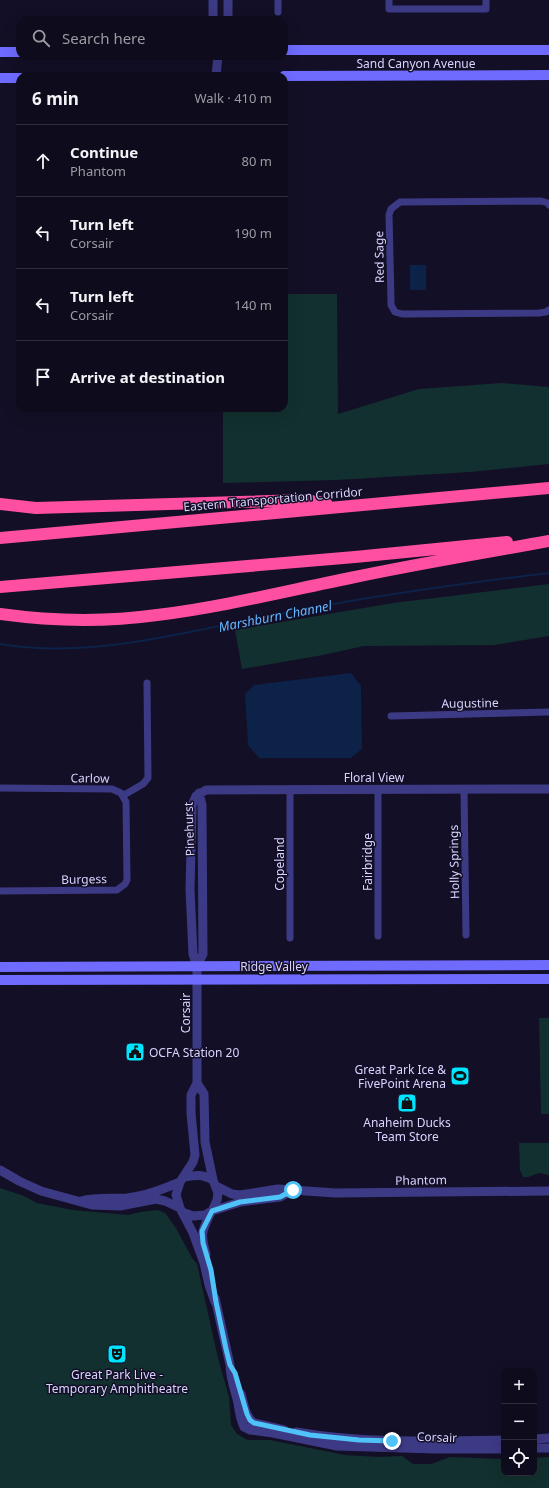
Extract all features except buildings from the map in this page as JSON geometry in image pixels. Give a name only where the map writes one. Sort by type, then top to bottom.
[{"type":"highway","name":"Eastern Transportation Corridor","points":[[0,538],[549,488]]},
{"type":"highway","points":[[0,504],[36,508],[302,500],[357,506]]},
{"type":"highway","points":[[0,587],[355,557],[549,537]]},
{"type":"highway","points":[[0,614],[24,617],[85,619],[157,615],[212,606],[549,541]]},
{"type":"main road","name":"Sand Canyon Avenue","points":[[288,50],[549,50]]},
{"type":"main road","points":[[0,52],[16,52]]},
{"type":"main road","name":"Sand Canyon Avenue","points":[[288,76],[549,75]]},
{"type":"main road","points":[[0,78],[16,78]]},
{"type":"main road","name":"Ridge Valley","points":[[0,967],[549,965]]},
{"type":"main road","name":"Ridge Valley","points":[[0,980],[549,979]]},
{"type":"street","points":[[213,0],[213,16]]},
{"type":"street","points":[[228,0],[228,16]]},
{"type":"street","points":[[278,0],[278,12]]},
{"type":"street","points":[[389,0],[389,9],[486,9],[486,0]]},
{"type":"street","points":[[216,72],[218,60]]},
{"type":"street","name":"Red Sage","points":[[549,205],[548,203],[541,201],[400,202],[391,209],[389,215],[391,305],[396,312],[402,314],[532,313],[546,312],[549,310]]},
{"type":"street","name":"Carlow","points":[[0,788],[112,788],[116,789],[124,796],[143,784],[148,778],[147,683]]},
{"type":"street","name":"Augustine","points":[[391,716],[549,712]]},
{"type":"street","name":"Floral View","points":[[199,793],[206,790],[290,789],[549,789]]},
{"type":"street","name":"Copeland","points":[[290,789],[290,938]]},
{"type":"street","name":"Fairbridge","points":[[378,789],[378,936]]},
{"type":"street","name":"Holly Springs","points":[[464,789],[466,935]]},
{"type":"street","name":"Pinehurst","points":[[197,966],[193,954],[190,889],[192,805],[199,793]]},
{"type":"street","name":"Burgess","points":[[0,891],[117,890],[122,888],[127,880],[126,802],[124,796]]},
{"type":"street","name":"Corsair","points":[[182,1179],[193,1162],[196,1151],[191,1113],[191,1094],[197,1083],[197,966]]},
{"type":"street","name":"Corsair","points":[[197,1083],[204,1094],[205,1142],[214,1183]]},
{"type":"street","points":[[0,1170],[19,1181],[42,1191],[92,1206],[113,1206],[140,1203],[156,1199],[165,1201],[193,1216],[199,1217],[212,1211],[217,1200],[214,1183],[205,1175],[196,1174],[182,1179],[163,1190],[148,1194],[128,1198],[93,1198],[80,1202]]},
{"type":"street","points":[[181,1210],[176,1195],[182,1179]]},
{"type":"street","name":"Phantom","points":[[214,1183],[232,1194],[240,1195],[278,1189],[335,1193],[549,1191]]},
{"type":"street","name":"Phantom","points":[[212,1211],[240,1202],[280,1197],[293,1190]]},
{"type":"street","name":"Corsair","points":[[181,1210],[193,1233],[204,1264],[209,1285],[216,1302]]},
{"type":"street","name":"Corsair","points":[[212,1211],[202,1231],[203,1243],[211,1270],[216,1302],[230,1365],[230,1374],[244,1427],[250,1430],[273,1433],[337,1446],[435,1450],[501,1449]]},
{"type":"street","name":"Corsair","points":[[230,1365],[235,1373],[247,1414],[250,1420],[254,1423],[310,1435],[359,1440],[501,1440]]},
{"type":"street","points":[[537,1439],[549,1438]]},
{"type":"street","points":[[537,1448],[549,1448]]},
{"type":"green space","points":[[288,294],[337,294],[338,414],[419,389],[502,383],[549,387],[549,464],[470,472],[337,480],[223,483],[223,412],[288,412]]},
{"type":"green space","points":[[549,584],[549,636],[495,645],[364,646],[323,655],[242,669],[235,630],[393,603]]},
{"type":"green space","points":[[539,1018],[549,1018],[549,1114],[541,1114]]},
{"type":"green space","points":[[519,1143],[549,1143],[549,1175],[539,1173],[528,1177],[523,1177],[520,1170]]},
{"type":"green space","points":[[0,1188],[24,1196],[37,1203],[73,1210],[128,1215],[158,1210],[165,1213],[176,1228],[192,1258],[197,1264],[218,1358],[229,1397],[231,1425],[237,1434],[248,1440],[270,1440],[345,1455],[379,1457],[402,1456],[413,1464],[431,1464],[450,1457],[501,1459],[501,1476],[537,1476],[537,1458],[549,1457],[549,1488],[0,1488]]},
{"type":"water","points":[[410,265],[426,265],[426,290],[410,290]]},
{"type":"water","points":[[351,673],[361,686],[362,749],[351,758],[259,758],[248,745],[245,694],[254,685]]},
{"type":"waterway","name":"Marshburn Channel","points":[[0,644],[49,648],[73,648],[122,644],[171,636],[355,600],[549,573]]},
{"type":"place","name":"OCFA Station 20","points":[[135,1052]]},
{"type":"place","name":"Great Park Ice & FivePoint Arena","points":[[460,1076]]},
{"type":"place","name":"Anaheim Ducks Team Store","points":[[407,1103]]},
{"type":"place","name":"Great Park Live - Temporary Amphitheatre","points":[[117,1354]]},
{"type":"route","points":[[293,1190],[280,1197],[240,1202],[212,1211],[202,1231],[203,1243],[211,1270],[226,1349],[247,1414],[250,1420],[254,1423],[287,1431],[359,1440],[392,1441]]}]
